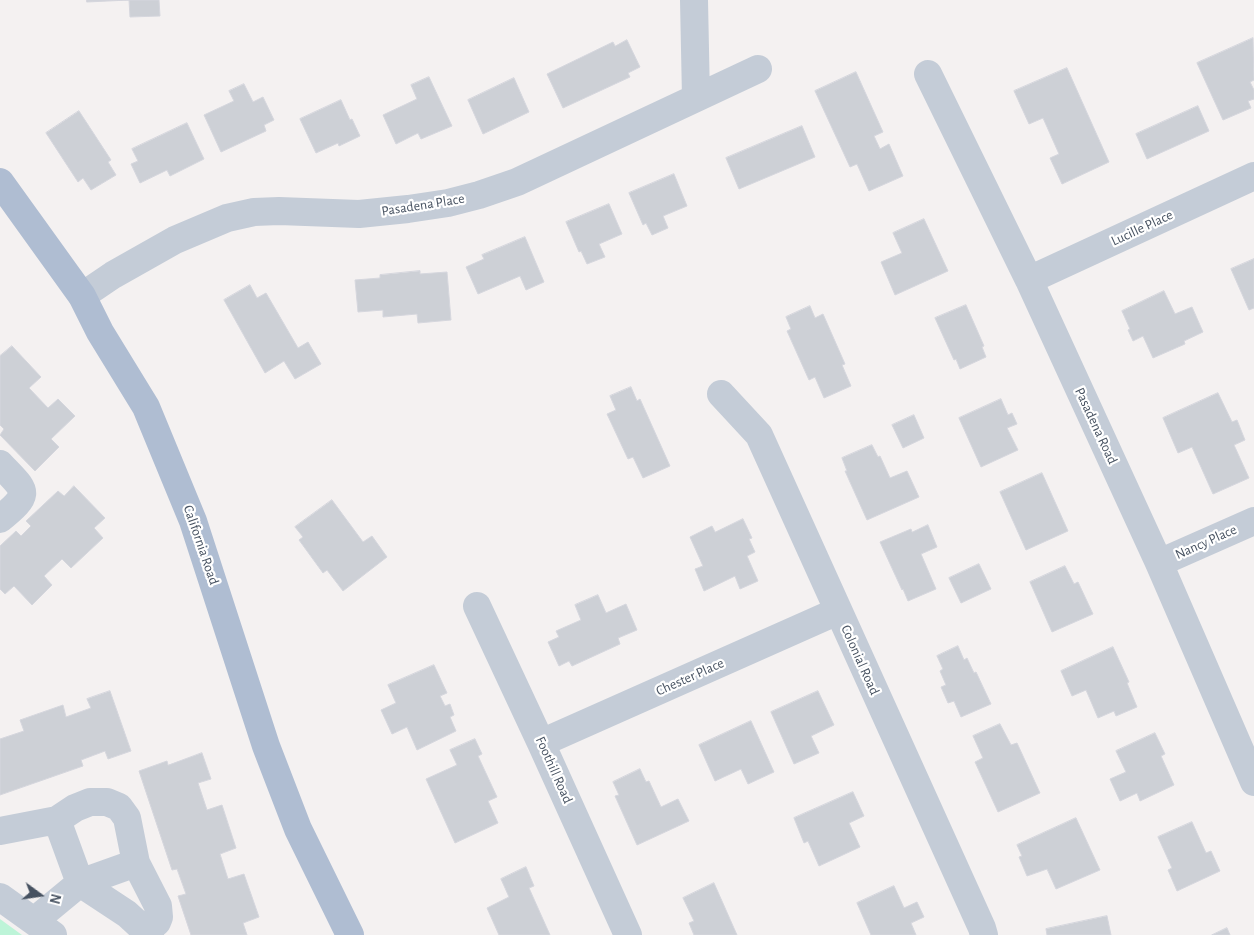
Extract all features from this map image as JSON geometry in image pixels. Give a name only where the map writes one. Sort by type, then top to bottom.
[{"type":"main road","name":"California Road","points":[[0,182],[82,296],[100,332],[146,407],[179,484],[223,609],[269,756],[298,829],[350,935]]},
{"type":"street","points":[[694,0],[696,98]]},
{"type":"street","name":"Pasadena Place","points":[[82,296],[113,275],[175,240],[227,218],[254,212],[271,211],[359,214],[448,203],[479,195],[517,182],[758,69]]},
{"type":"street","name":"Pasadena Road","points":[[928,74],[1029,280],[1159,563],[1254,782]]},
{"type":"street","name":"Lucille Place","points":[[1029,280],[1254,176]]},
{"type":"street","name":"Colonial Road","points":[[721,394],[760,435],[984,935]]},
{"type":"street","points":[[0,464],[21,487],[24,493],[22,498],[0,519]]},
{"type":"street","name":"Nancy Place","points":[[1159,563],[1254,521]]},
{"type":"street","name":"Foothill Road","points":[[477,606],[542,743],[628,935]]},
{"type":"street","name":"Chester Place","points":[[542,743],[838,612]]},
{"type":"street","points":[[0,831],[57,820],[75,808],[90,802],[107,802],[119,807],[128,818],[136,863],[158,906],[159,917],[148,933],[127,914],[80,882],[57,820]]},
{"type":"street","points":[[0,897],[44,928],[80,882],[136,863]]},
{"type":"green space","points":[[0,919],[22,935],[0,935]]},
{"type":"building","points":[[87,0],[129,0],[87,2]]},
{"type":"building","points":[[129,0],[159,0],[160,16],[130,17]]},
{"type":"building","points":[[1253,38],[1254,80],[1250,82],[1254,90],[1254,99],[1248,101],[1251,108],[1223,120],[1197,63]]},
{"type":"building","points":[[627,40],[640,67],[628,73],[630,77],[563,108],[547,74],[613,42],[615,46]]},
{"type":"building","points":[[1067,68],[1109,162],[1062,184],[1050,158],[1059,154],[1043,118],[1029,124],[1014,91]]},
{"type":"building","points":[[856,72],[883,132],[874,136],[880,149],[889,144],[903,176],[869,191],[857,164],[850,167],[815,91]]},
{"type":"building","points":[[429,77],[452,126],[421,139],[418,133],[396,144],[383,115],[417,99],[411,85]]},
{"type":"building","points":[[514,78],[529,112],[483,134],[468,100]]},
{"type":"building","points":[[244,84],[253,102],[263,97],[274,120],[264,125],[266,131],[221,152],[204,115],[234,101],[229,91]]},
{"type":"building","points":[[341,100],[360,136],[339,146],[338,143],[316,153],[300,119]]},
{"type":"building","points":[[1198,106],[1209,131],[1147,159],[1136,134]]},
{"type":"building","points":[[79,111],[111,160],[108,162],[116,175],[91,190],[83,178],[78,182],[46,133]]},
{"type":"building","points":[[187,123],[204,159],[170,176],[167,170],[140,183],[131,164],[138,161],[132,149]]},
{"type":"building","points":[[802,126],[815,157],[739,189],[726,158]]},
{"type":"building","points":[[674,174],[687,206],[663,216],[668,228],[652,235],[646,223],[643,225],[629,193]]},
{"type":"building","points":[[609,204],[622,234],[599,244],[605,257],[587,264],[581,251],[579,252],[566,222]]},
{"type":"building","points":[[924,219],[948,271],[895,295],[881,262],[902,253],[893,233]]},
{"type":"building","points":[[525,237],[544,282],[526,290],[520,276],[478,294],[466,267],[484,259],[482,255]]},
{"type":"building","points":[[1254,259],[1254,308],[1249,310],[1231,269]]},
{"type":"building","points":[[420,271],[420,274],[447,272],[451,320],[418,323],[417,314],[383,317],[383,310],[358,312],[355,280],[380,278],[380,275]]},
{"type":"building","points":[[250,285],[257,298],[266,293],[298,348],[308,342],[321,364],[295,379],[284,361],[265,373],[224,300]]},
{"type":"building","points":[[1164,291],[1175,314],[1192,307],[1203,332],[1184,341],[1185,344],[1153,358],[1143,336],[1133,341],[1122,311]]},
{"type":"building","points":[[966,305],[984,346],[982,347],[986,357],[960,369],[935,318]]},
{"type":"building","points":[[810,306],[815,318],[823,314],[845,364],[842,365],[851,386],[824,398],[815,377],[809,380],[787,331],[791,329],[786,317]]},
{"type":"building","points":[[12,346],[41,377],[29,388],[48,408],[58,399],[75,416],[51,439],[59,447],[35,471],[0,435],[4,429],[0,425],[0,356]]},
{"type":"building","points":[[631,387],[637,401],[640,399],[670,466],[643,478],[633,457],[628,459],[607,414],[616,410],[610,396]]},
{"type":"building","points":[[1218,393],[1232,422],[1237,420],[1245,440],[1234,445],[1249,478],[1213,494],[1192,447],[1178,453],[1163,418]]},
{"type":"building","points":[[1001,399],[1008,415],[1012,413],[1017,424],[1007,428],[1018,450],[981,467],[959,418]]},
{"type":"building","points":[[914,415],[924,438],[903,448],[892,425]]},
{"type":"building","points":[[872,445],[878,457],[880,456],[890,478],[907,471],[919,497],[867,520],[845,471],[847,471],[842,458]]},
{"type":"building","points":[[1042,473],[1068,531],[1026,550],[1000,492]]},
{"type":"building","points":[[74,486],[105,518],[94,528],[103,538],[71,568],[62,559],[44,576],[52,585],[32,605],[14,586],[5,594],[0,589],[0,546],[16,531],[21,536],[31,526],[26,521],[58,491],[64,496]]},
{"type":"building","points":[[332,500],[363,542],[372,536],[387,557],[343,591],[327,570],[323,573],[299,540],[303,537],[295,527]]},
{"type":"building","points":[[743,519],[752,538],[749,539],[755,552],[747,556],[758,581],[740,589],[735,576],[704,591],[695,569],[703,566],[690,537],[712,526],[715,532]]},
{"type":"building","points":[[928,525],[937,547],[921,554],[936,589],[908,601],[880,542],[911,529],[912,532]]},
{"type":"building","points":[[979,564],[991,589],[961,603],[949,578]]},
{"type":"building","points":[[1065,566],[1074,584],[1078,582],[1093,614],[1052,632],[1030,582]]},
{"type":"building","points":[[598,595],[606,613],[626,604],[637,630],[618,638],[620,644],[572,666],[569,661],[559,666],[548,642],[559,637],[556,631],[581,620],[575,605]]},
{"type":"building","points":[[958,646],[964,660],[967,658],[974,673],[976,672],[991,704],[961,717],[954,701],[948,703],[941,687],[946,685],[940,671],[943,669],[937,656]]},
{"type":"building","points":[[1113,647],[1129,682],[1127,683],[1137,707],[1116,716],[1114,711],[1098,718],[1086,690],[1072,696],[1061,671]]},
{"type":"building","points":[[434,665],[447,693],[440,696],[445,706],[450,704],[454,715],[450,717],[456,731],[417,750],[407,727],[392,734],[381,710],[396,703],[388,685]]},
{"type":"building","points":[[110,691],[131,751],[108,759],[105,751],[81,760],[83,766],[0,795],[0,739],[24,731],[20,720],[63,705],[66,717],[91,708],[87,699]]},
{"type":"building","points":[[818,691],[834,725],[811,736],[819,753],[794,764],[771,712]]},
{"type":"building","points":[[751,721],[774,772],[748,784],[741,769],[715,781],[699,745]]},
{"type":"building","points":[[1000,724],[1011,745],[1017,743],[1040,793],[998,812],[975,762],[983,758],[973,736]]},
{"type":"building","points":[[1155,733],[1165,754],[1161,756],[1174,785],[1140,801],[1137,793],[1120,801],[1110,779],[1126,772],[1116,751]]},
{"type":"building","points":[[475,739],[482,754],[478,756],[497,797],[488,801],[498,823],[455,843],[426,779],[457,765],[450,750]]},
{"type":"building","points":[[202,753],[211,779],[198,783],[207,810],[222,805],[236,848],[220,854],[228,879],[244,874],[259,917],[243,923],[247,935],[191,935],[178,896],[186,894],[177,869],[172,870],[139,771],[167,761],[168,765]]},
{"type":"building","points":[[640,769],[646,782],[649,781],[661,807],[678,799],[689,821],[637,845],[615,796],[619,795],[613,782]]},
{"type":"building","points":[[853,792],[864,816],[849,823],[860,847],[819,866],[808,841],[804,843],[794,818]]},
{"type":"building","points":[[1076,818],[1100,870],[1056,889],[1047,869],[1027,876],[1019,857],[1022,856],[1017,845]]},
{"type":"building","points":[[1192,822],[1206,853],[1211,851],[1220,871],[1177,891],[1168,870],[1172,868],[1158,837]]},
{"type":"building","points":[[526,867],[534,886],[529,888],[550,935],[499,935],[487,908],[509,897],[501,879]]},
{"type":"building","points":[[714,883],[737,935],[694,935],[689,923],[694,921],[683,898]]},
{"type":"building","points":[[894,886],[904,908],[917,902],[924,917],[911,923],[916,935],[871,935],[857,903]]},
{"type":"building","points":[[1107,916],[1111,935],[1047,935],[1046,929]]},
{"type":"building","points":[[1227,928],[1230,935],[1212,935]]}]
